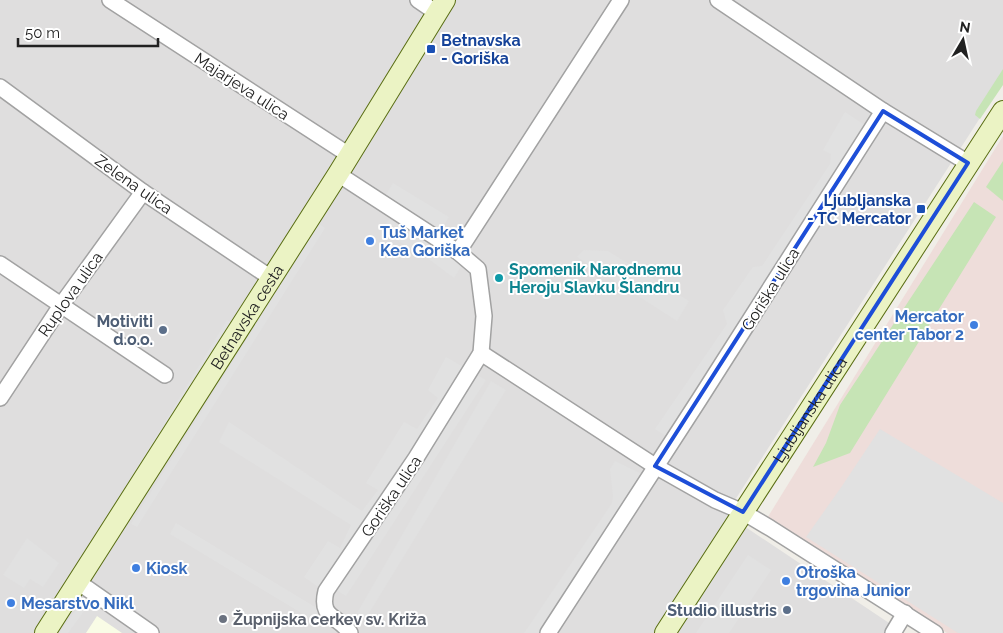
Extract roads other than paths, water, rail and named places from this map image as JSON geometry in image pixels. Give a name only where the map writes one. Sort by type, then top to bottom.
[{"type":"street","name":"Majarjeva ulica","points":[[110,0],[132,6],[348,155]]},
{"type":"street","points":[[418,0],[441,7]]},
{"type":"street","points":[[458,252],[621,0]]},
{"type":"street","points":[[718,0],[884,111],[968,163]]},
{"type":"street","name":"Betnavska cesta","points":[[45,633],[338,174],[441,7]]},
{"type":"street","name":"Zelena ulica","points":[[0,87],[143,192],[271,278]]},
{"type":"street","name":"Goriška ulica","points":[[548,633],[884,111]]},
{"type":"street","name":"Ljubljanska ulica","points":[[665,633],[1003,111]]},
{"type":"street","name":"Goriška ulica","points":[[338,174],[458,252],[478,269],[484,316],[481,353],[416,458],[326,591],[325,609],[330,616],[347,628],[350,633]]},
{"type":"street","name":"Ruplova ulica","points":[[0,398],[62,304],[143,192]]},
{"type":"street","points":[[0,264],[62,304],[164,375]]},
{"type":"street","points":[[481,353],[656,466],[715,500],[743,512],[935,633]]},
{"type":"street","points":[[78,582],[151,633]]},
{"type":"street","points":[[893,633],[905,613]]},
{"type":"place","name":"Betnavska - Goriška","points":[[431,49]]},
{"type":"place","name":"Ljubljanska - TC Mercator","points":[[921,209]]},
{"type":"place","name":"Tuš Market Kea Goriška","points":[[370,241]]},
{"type":"place","name":"Spomenik Narodnemu Heroju Slavku Šlandru","points":[[499,278]]},
{"type":"place","name":"Mercator center Tabor 2","points":[[974,325]]},
{"type":"place","name":"Motiviti d.o.o.","points":[[163,330]]},
{"type":"place","name":"Kiosk","points":[[136,568]]},
{"type":"place","name":"Otroška trgovina Junior","points":[[786,581]]},
{"type":"place","name":"Mesarstvo Nikl","points":[[11,603]]},
{"type":"place","name":"Studio illustris","points":[[787,610]]},
{"type":"place","name":"Župnijska cerkev sv. Križa","points":[[223,619]]}]
